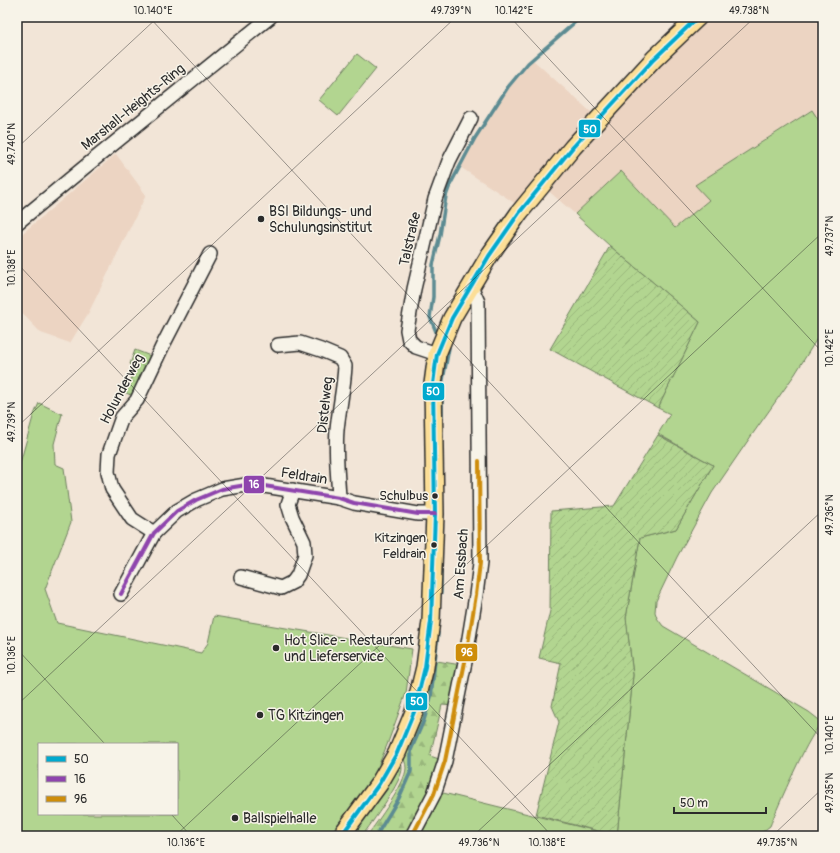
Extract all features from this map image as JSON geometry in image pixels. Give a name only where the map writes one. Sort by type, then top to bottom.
[{"type":"main road","points":[[341,836],[354,820],[397,753],[414,712],[425,667],[431,621],[435,514],[433,384],[437,354],[452,318],[489,256],[519,214],[573,147],[654,59],[698,17]]},
{"type":"street","name":"Marshall-Heights-Ring","points":[[17,223],[270,17]]},
{"type":"street","name":"Talstraße","points":[[437,354],[416,347],[409,340],[407,330],[414,289],[436,199],[449,161],[471,118]]},
{"type":"street","name":"Holunderweg","points":[[154,533],[132,520],[112,489],[108,472],[108,454],[122,418],[137,400],[162,347],[210,254]]},
{"type":"street","name":"Am Essbach","points":[[412,836],[434,794],[445,761],[465,662],[480,563],[478,302],[471,286]]},
{"type":"street","name":"Distelweg","points":[[278,345],[300,343],[340,358],[345,366],[337,430],[339,498]]},
{"type":"street","name":"Feldrain","points":[[121,594],[154,533],[177,511],[196,500],[222,489],[252,484],[339,498],[418,514],[435,514]]},
{"type":"street","points":[[240,577],[281,588],[293,582],[298,575],[305,554],[304,542],[292,518],[288,504],[293,490]]},
{"type":"shaded area","points":[[708,17],[823,17],[823,127],[811,110],[696,185],[710,200],[675,228],[621,171],[575,214],[537,181],[516,204],[460,167],[493,111],[509,88],[533,60],[603,123],[659,63]]},
{"type":"shaded area","points":[[116,154],[146,195],[89,312],[70,343],[41,333],[20,311],[17,305],[17,238]]},
{"type":"green space","points":[[357,54],[376,69],[338,116],[319,100]]},
{"type":"green space","points":[[812,110],[823,127],[823,329],[795,374],[712,493],[677,557],[656,601],[655,612],[657,618],[663,626],[809,712],[823,723],[811,738],[770,826],[761,833],[762,836],[617,836],[633,675],[626,618],[640,538],[676,529],[713,465],[658,434],[670,414],[658,408],[700,322],[610,246],[575,214],[621,171],[675,228],[709,200],[695,185]]},
{"type":"green space","points":[[610,246],[700,322],[658,408],[550,349]]},
{"type":"green space","points":[[135,350],[153,357],[135,397],[124,392],[136,369],[130,364]]},
{"type":"green space","name":"TG Kitzingen","points":[[39,403],[62,414],[54,444],[55,464],[64,468],[71,522],[45,589],[57,623],[201,653],[208,643],[214,616],[412,649],[406,693],[379,764],[382,767],[337,836],[17,836],[17,474],[33,417]]},
{"type":"green space","points":[[658,435],[713,465],[676,529],[640,538],[626,618],[633,675],[617,836],[536,815],[559,722],[552,706],[561,663],[539,658],[550,611],[551,511],[614,506]]},
{"type":"green space","points":[[431,660],[461,665],[453,706],[442,705],[430,756],[442,760],[409,836],[367,836],[390,802],[405,775],[406,764],[401,754]]},
{"type":"green space","points":[[397,760],[402,765],[401,774],[392,792],[379,812],[362,836],[345,836]]},
{"type":"green space","points":[[439,792],[617,836],[431,836],[419,832]]},
{"type":"waterway","points":[[437,334],[430,317],[433,297],[433,265],[440,235],[446,196],[450,185],[475,138],[508,87],[528,63],[581,17]]},
{"type":"waterway","points":[[442,419],[442,385],[449,348],[448,346]]},
{"type":"waterway","points":[[441,569],[441,593]]},
{"type":"waterway","points":[[376,836],[399,798],[411,771],[411,750],[424,720],[431,697],[438,633]]},
{"type":"transit line","name":"50","points":[[341,836],[379,784],[397,753],[414,712],[425,667],[431,621],[435,514],[433,384],[437,354],[452,318],[489,256],[519,213],[573,147],[654,59],[698,17]]},
{"type":"transit line","name":"96","points":[[412,836],[434,794],[445,761],[465,662],[480,563],[479,461]]},
{"type":"transit line","name":"16","points":[[121,594],[154,533],[177,511],[196,500],[222,489],[252,484],[339,498],[354,503],[418,514],[435,514]]},
{"type":"place","name":"BSI Bildungs- und Schulungsinstitut","points":[[261,219]]},
{"type":"place","name":"Schulbus","points":[[435,496]]},
{"type":"place","name":"Kitzingen Feldrain","points":[[434,545]]},
{"type":"place","name":"Hot Slice - Restaurant und Lieferservice","points":[[276,648]]},
{"type":"place","name":"TG Kitzingen","points":[[260,715]]},
{"type":"place","name":"Ballspielhalle","points":[[235,818]]}]
